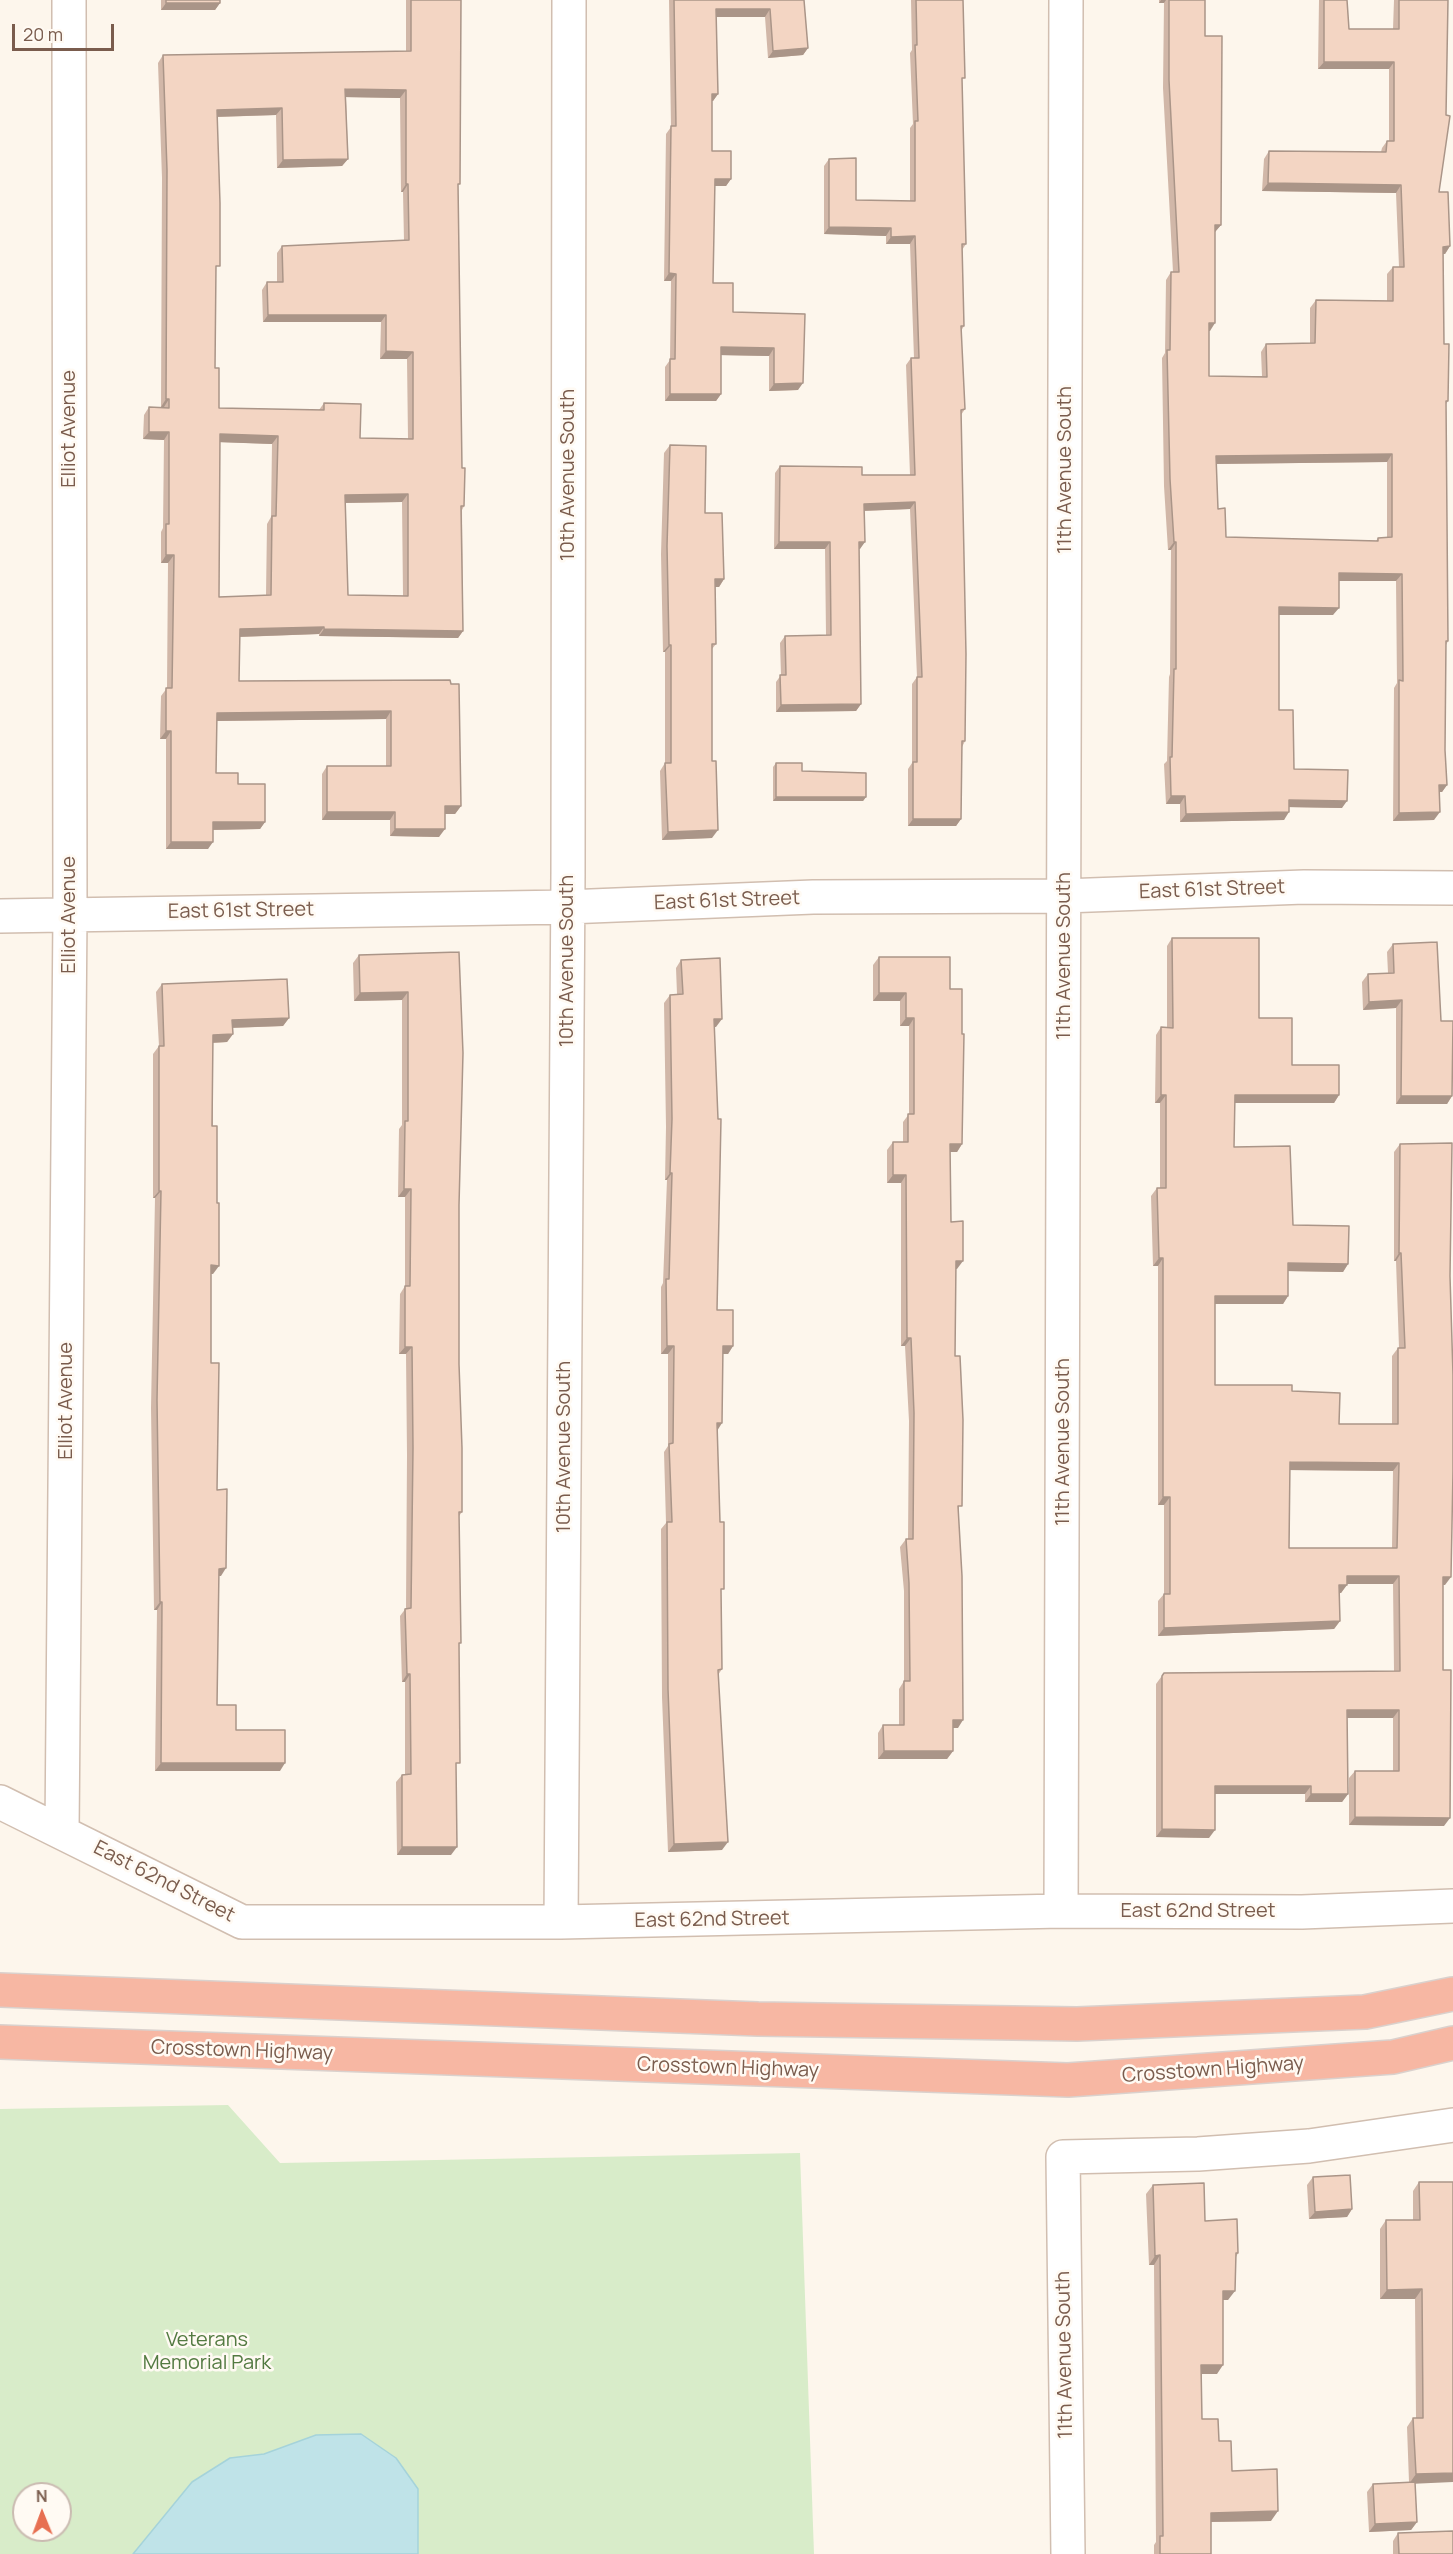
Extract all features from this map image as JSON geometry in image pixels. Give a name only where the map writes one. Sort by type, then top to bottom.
[{"type":"highway","points":[[0,1990],[758,2019],[1077,2024],[1365,2012],[1453,1994]]},
{"type":"highway","name":"Crosstown Highway","points":[[0,2042],[1068,2080],[1393,2057],[1453,2043]]},
{"type":"street","name":"Elliot Avenue","points":[[62,1831],[70,915],[69,0]]},
{"type":"street","name":"10th Avenue South","points":[[561,1922],[569,0]]},
{"type":"street","name":"11th Avenue South","points":[[1061,1911],[1066,0]]},
{"type":"street","name":"East 61st Street","points":[[0,916],[567,907],[813,897],[1065,896],[1304,887],[1453,888]]},
{"type":"street","name":"East 62nd Street","points":[[0,1802],[242,1922],[561,1922],[1061,1911],[1302,1912],[1453,1906]]},
{"type":"street","name":"11th Avenue South","points":[[1068,2554],[1063,2157],[1198,2154],[1309,2146],[1453,2125]]},
{"type":"green space","name":"Veterans Memorial Park","points":[[228,2105],[280,2163],[800,2153],[814,2554],[0,2554],[0,2109]]},
{"type":"water","points":[[361,2434],[396,2458],[418,2489],[418,2554],[133,2554],[192,2482],[230,2458],[264,2454],[316,2435]]},
{"type":"building","points":[[166,0],[220,0],[220,3],[166,3]]},
{"type":"building","points":[[411,0],[461,0],[460,184],[458,184],[462,468],[465,468],[464,506],[461,506],[463,631],[324,629],[324,627],[240,629],[239,681],[450,680],[451,684],[459,684],[461,806],[445,806],[445,829],[395,829],[395,812],[327,812],[327,766],[391,766],[391,711],[217,713],[216,773],[238,773],[238,784],[265,784],[265,822],[213,822],[213,842],[171,842],[171,731],[166,731],[166,688],[172,688],[174,555],[166,555],[166,524],[169,524],[169,432],[149,432],[149,407],[169,408],[169,399],[166,399],[167,170],[163,55],[411,51]],"holes":[[[345,89],[406,90],[406,184],[408,184],[409,240],[282,246],[283,282],[267,282],[268,315],[386,315],[386,351],[413,352],[413,439],[360,438],[361,404],[324,403],[324,410],[219,408],[219,368],[215,368],[216,266],[220,266],[217,110],[282,108],[283,160],[348,159]],[[220,434],[278,436],[276,516],[272,516],[271,595],[219,597]],[[408,494],[408,596],[348,595],[345,495]]]},
{"type":"building","points":[[674,0],[804,0],[808,48],[773,51],[770,9],[716,9],[718,94],[712,94],[712,151],[731,151],[731,179],[715,179],[713,283],[733,283],[733,312],[805,314],[803,383],[774,384],[774,348],[721,347],[721,394],[670,394],[670,359],[675,359],[676,274],[669,273],[671,126],[676,126]]},
{"type":"building","points":[[916,0],[963,0],[965,78],[962,78],[966,244],[962,244],[964,326],[961,326],[965,409],[961,410],[966,654],[961,819],[913,819],[913,762],[917,762],[917,677],[922,677],[915,502],[864,504],[865,542],[859,542],[861,704],[781,705],[780,675],[786,675],[785,636],[831,635],[830,542],[779,542],[780,466],[862,467],[862,475],[915,475],[911,358],[919,358],[915,236],[891,237],[891,228],[829,227],[829,159],[856,158],[856,200],[915,201],[915,121],[918,121]]},
{"type":"building","points":[[1169,0],[1205,0],[1205,36],[1222,36],[1221,225],[1215,225],[1215,323],[1209,323],[1209,376],[1267,377],[1266,344],[1315,343],[1316,300],[1393,301],[1393,267],[1404,267],[1401,185],[1268,183],[1269,151],[1386,152],[1387,141],[1394,141],[1394,62],[1324,62],[1324,0],[1347,0],[1349,29],[1399,29],[1399,0],[1448,0],[1446,115],[1450,116],[1439,192],[1448,192],[1450,246],[1443,247],[1444,344],[1449,344],[1448,401],[1446,401],[1448,641],[1446,641],[1445,750],[1447,785],[1439,785],[1440,812],[1399,813],[1399,680],[1403,681],[1402,574],[1339,573],[1339,608],[1279,607],[1279,710],[1293,710],[1294,769],[1348,770],[1347,801],[1289,800],[1289,812],[1186,814],[1185,796],[1171,796],[1170,757],[1172,757],[1174,669],[1176,669],[1176,542],[1174,542],[1170,479],[1167,350],[1170,350],[1171,272],[1179,272],[1169,80]],"holes":[[[1392,454],[1392,537],[1378,538],[1378,541],[1226,537],[1225,508],[1218,509],[1216,456]]]},
{"type":"building","points":[[670,445],[706,446],[705,513],[722,513],[724,579],[715,579],[716,644],[712,644],[712,761],[716,761],[718,830],[668,832],[665,763],[671,763],[671,645],[669,645],[667,546]]},
{"type":"building","points":[[776,763],[802,763],[802,771],[866,773],[866,797],[776,797]]},
{"type":"building","points":[[1172,938],[1259,938],[1259,1018],[1292,1018],[1292,1065],[1339,1065],[1339,1095],[1235,1095],[1234,1147],[1290,1146],[1293,1225],[1349,1226],[1348,1264],[1288,1263],[1288,1296],[1215,1296],[1215,1385],[1292,1385],[1292,1391],[1340,1393],[1339,1424],[1398,1424],[1398,1348],[1405,1348],[1401,1253],[1399,1253],[1400,1144],[1452,1143],[1451,1577],[1443,1577],[1443,1670],[1451,1670],[1450,1818],[1355,1817],[1355,1771],[1399,1771],[1399,1710],[1347,1710],[1348,1794],[1311,1794],[1311,1786],[1215,1786],[1215,1830],[1162,1829],[1162,1676],[1164,1673],[1400,1671],[1399,1576],[1347,1576],[1347,1585],[1339,1585],[1340,1621],[1164,1628],[1164,1594],[1170,1594],[1170,1497],[1163,1497],[1163,1258],[1159,1258],[1157,1188],[1166,1188],[1166,1095],[1161,1095],[1161,1027],[1173,1028]],"holes":[[[1290,1462],[1399,1463],[1397,1548],[1289,1548]]]},
{"type":"building","points":[[1437,942],[1441,1021],[1453,1021],[1452,1096],[1401,1096],[1402,1000],[1369,1002],[1368,974],[1394,973],[1393,944]]},
{"type":"building","points":[[459,952],[463,1053],[459,1205],[462,1512],[459,1512],[461,1643],[459,1643],[460,1763],[456,1763],[457,1847],[402,1847],[402,1775],[411,1774],[410,1674],[407,1674],[405,1609],[411,1608],[413,1448],[412,1347],[405,1347],[405,1286],[410,1286],[411,1189],[404,1189],[405,1121],[408,1121],[408,992],[360,993],[359,955]]},
{"type":"building","points":[[879,957],[950,957],[950,989],[962,989],[962,1034],[964,1034],[962,1144],[950,1144],[951,1222],[963,1221],[963,1261],[956,1261],[955,1356],[960,1356],[963,1420],[962,1506],[958,1506],[962,1576],[963,1720],[953,1720],[953,1751],[884,1751],[883,1725],[904,1725],[904,1681],[910,1681],[906,1539],[913,1539],[914,1413],[911,1338],[907,1338],[906,1175],[893,1175],[893,1142],[908,1142],[908,1114],[914,1114],[914,1018],[906,1018],[906,993],[879,993]]},
{"type":"building","points":[[720,958],[722,1019],[714,1019],[718,1119],[721,1119],[717,1310],[733,1310],[733,1346],[723,1346],[722,1423],[717,1423],[720,1522],[724,1522],[724,1589],[721,1589],[722,1669],[718,1670],[728,1842],[674,1844],[668,1689],[667,1522],[672,1522],[669,1444],[673,1443],[674,1346],[667,1346],[666,1279],[669,1279],[672,1173],[670,1173],[672,1119],[670,995],[683,994],[681,960]]},
{"type":"building","points":[[287,979],[289,1018],[232,1020],[233,1034],[213,1035],[212,1126],[217,1126],[219,1266],[211,1265],[211,1363],[219,1363],[217,1490],[227,1489],[226,1568],[219,1569],[217,1705],[236,1705],[236,1730],[285,1730],[285,1763],[161,1763],[162,1602],[160,1602],[157,1400],[161,1191],[159,1191],[159,1046],[164,1046],[162,984]]},
{"type":"building","points":[[1350,2175],[1352,2209],[1315,2212],[1313,2177]]},
{"type":"building","points":[[1419,2182],[1453,2182],[1453,2473],[1416,2474],[1413,2418],[1423,2418],[1422,2289],[1387,2290],[1386,2220],[1420,2220]]},
{"type":"building","points":[[1204,2183],[1205,2221],[1237,2219],[1238,2253],[1236,2253],[1235,2291],[1223,2291],[1223,2365],[1201,2365],[1202,2419],[1218,2419],[1219,2441],[1231,2441],[1232,2471],[1277,2469],[1278,2511],[1211,2513],[1211,2554],[1160,2554],[1160,2536],[1163,2536],[1160,2255],[1155,2256],[1153,2185]]},
{"type":"building","points":[[1415,2482],[1417,2522],[1375,2524],[1373,2484]]},
{"type":"building","points":[[1453,2531],[1453,2554],[1399,2554],[1398,2533]]}]
